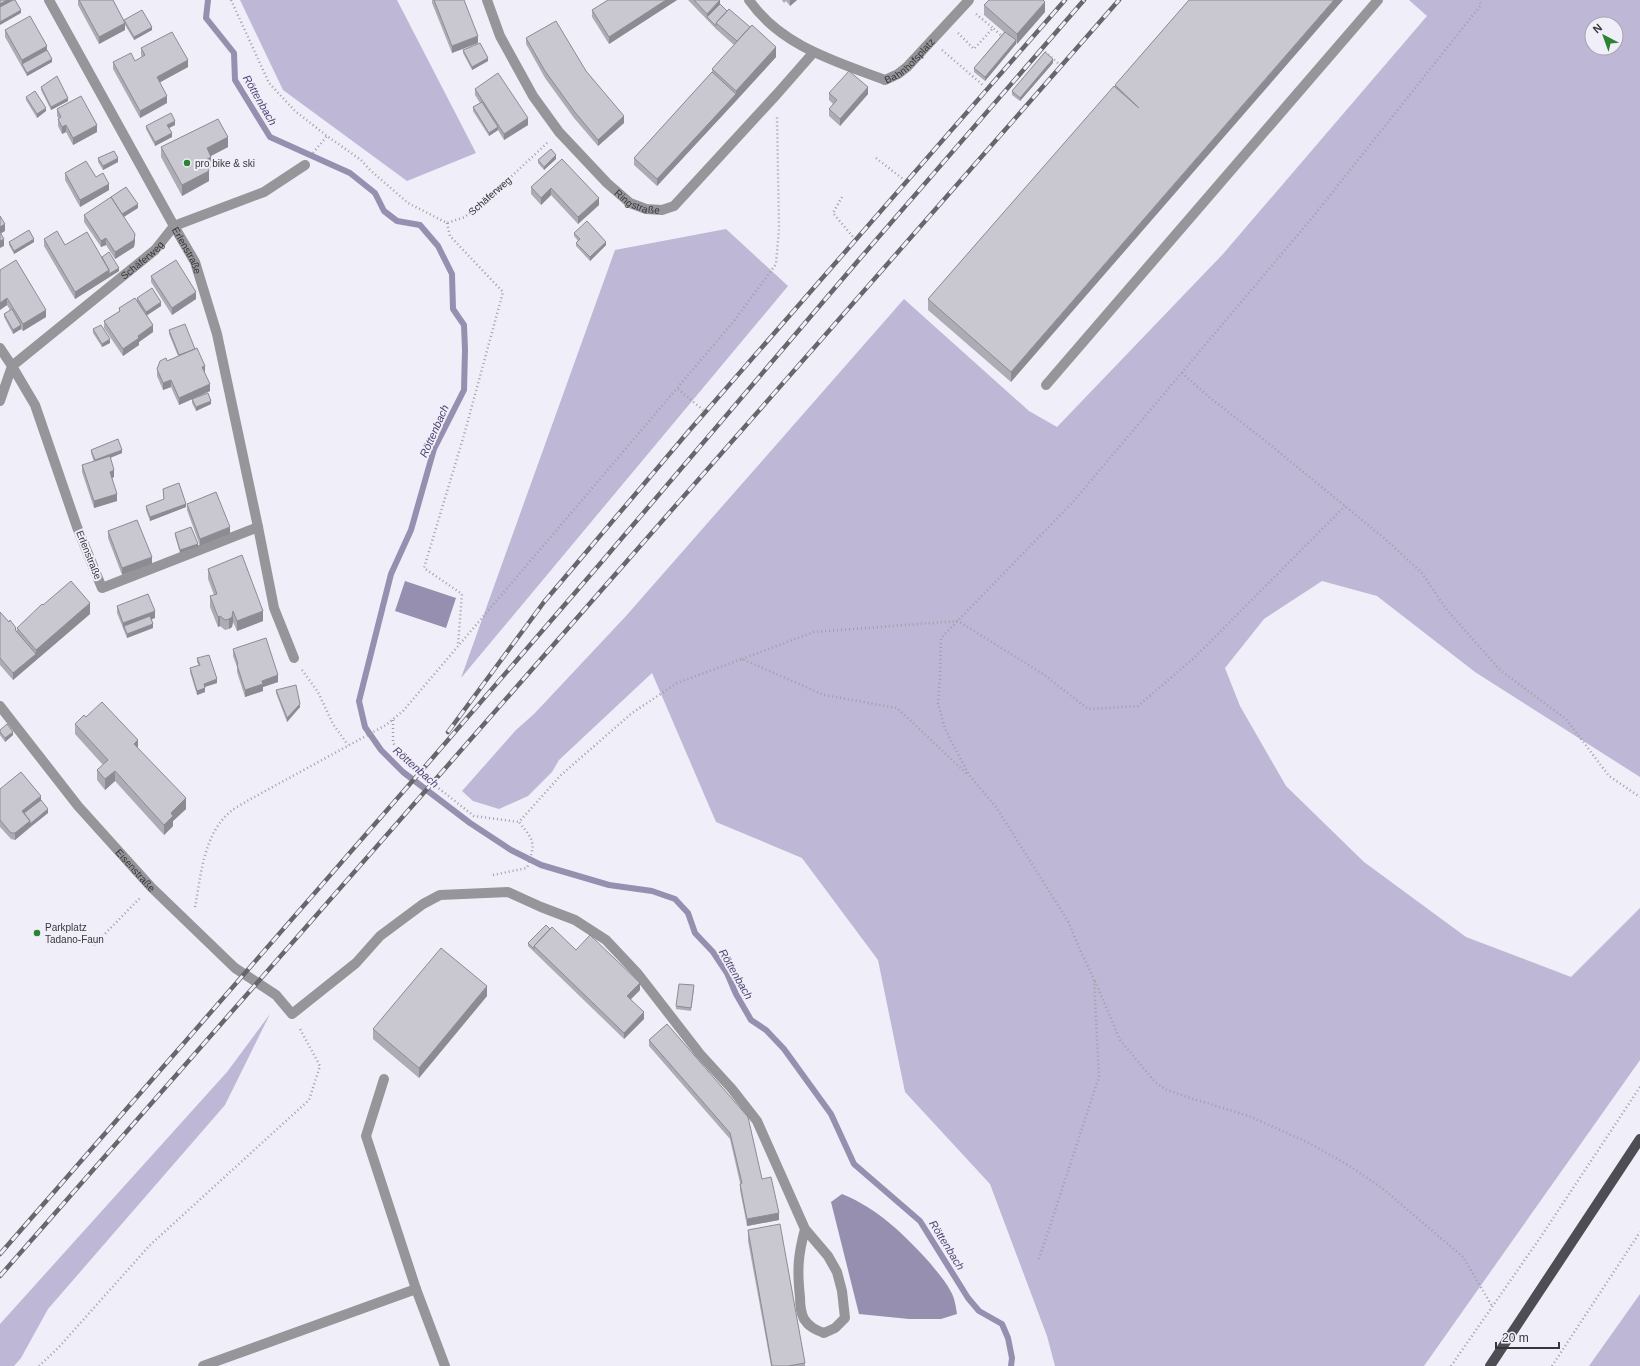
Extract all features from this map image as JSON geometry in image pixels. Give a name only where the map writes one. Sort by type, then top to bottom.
[{"type":"main road","points":[[1490,1366],[1640,1139]]},
{"type":"street","name":"Erlenstraße","points":[[49,0],[195,262],[217,334],[274,608],[294,658]]},
{"type":"street","name":"Ringstraße","points":[[486,0],[503,43],[533,96],[559,132],[607,183],[630,203],[646,209],[662,210],[674,206],[813,53]]},
{"type":"street","points":[[749,0],[756,10],[783,35],[813,53]]},
{"type":"street","name":"Bahnhofsplatz","points":[[813,53],[885,80],[898,74],[907,67],[969,0]]},
{"type":"street","points":[[1046,385],[1378,0]]},
{"type":"street","points":[[174,226],[264,192],[305,165]]},
{"type":"street","name":"Schäferweg","points":[[12,366],[155,250],[174,226]]},
{"type":"street","points":[[0,348],[12,366],[0,401]]},
{"type":"street","name":"Erlenstraße","points":[[12,366],[35,405],[77,527],[102,588],[258,527]]},
{"type":"street","name":"Eisenstraße","points":[[0,706],[78,806],[151,887],[235,968],[276,995],[292,1014]]},
{"type":"street","points":[[292,1014],[356,963],[380,936],[423,904],[440,895],[508,892],[541,908],[575,920],[606,940],[638,974],[700,1054],[732,1089],[758,1121],[805,1229],[828,1256],[837,1272],[842,1291],[845,1318],[835,1328],[824,1333],[814,1330],[804,1319],[801,1308],[797,1276],[799,1252],[805,1229]]},
{"type":"street","points":[[384,1078],[366,1136],[416,1289],[445,1366]]},
{"type":"street","points":[[203,1366],[416,1289]]},
{"type":"path","points":[[231,0],[269,83],[295,111],[326,136],[361,160],[370,170],[408,203],[447,223],[450,236],[503,292],[464,436],[424,568],[462,594],[458,645]]},
{"type":"path","points":[[1479,0],[1481,4]]},
{"type":"path","points":[[969,775],[945,729],[938,703],[940,638],[1072,503],[1312,218],[1483,0]]},
{"type":"path","points":[[978,16],[1008,41]]},
{"type":"path","points":[[957,33],[974,49],[993,28]]},
{"type":"path","points":[[939,47],[984,86]]},
{"type":"path","points":[[1045,52],[1058,63]]},
{"type":"path","points":[[1047,62],[1051,57]]},
{"type":"path","points":[[191,925],[206,852],[216,830],[229,813],[247,801],[386,725],[402,711],[678,389],[734,321],[776,264],[779,229],[777,94]]},
{"type":"path","name":"Schäferweg","points":[[447,223],[465,217],[559,132]]},
{"type":"path","points":[[318,146],[326,136]]},
{"type":"path","points":[[876,158],[903,179]]},
{"type":"path","points":[[842,197],[833,213],[853,237]]},
{"type":"path","points":[[1182,373],[1209,397],[1384,538],[1421,572],[1447,610],[1500,670],[1566,719],[1610,776],[1640,797]]},
{"type":"path","points":[[678,389],[703,410]]},
{"type":"path","points":[[519,822],[561,775],[632,713],[677,683],[814,632],[958,621],[1043,674],[1088,709],[1138,706],[1195,657],[1345,506]]},
{"type":"path","points":[[294,658],[318,692],[333,724],[348,745]]},
{"type":"path","points":[[742,659],[824,695],[897,708],[969,775],[996,807],[1068,922],[1120,1040],[1154,1082],[1165,1089],[1187,1097],[1249,1116],[1309,1143],[1348,1165],[1382,1188],[1463,1257],[1492,1306]]},
{"type":"path","points":[[393,719],[393,743],[409,765],[474,816],[519,822],[531,837],[533,851],[528,864]]},
{"type":"path","points":[[94,946],[136,901]]},
{"type":"path","points":[[1039,1259],[1099,1077],[1094,979]]},
{"type":"path","points":[[39,1366],[59,1347],[149,1246],[309,1100],[320,1066],[292,1014]]},
{"type":"path","points":[[1451,1366],[1540,1238],[1640,1087]]},
{"type":"path","points":[[1552,1366],[1640,1232]]},
{"type":"shaded area","points":[[240,0],[397,0],[476,153],[407,181],[283,90]]},
{"type":"shaded area","points":[[1409,0],[1640,0],[1640,777],[1475,672],[1377,596],[1322,581],[1264,619],[1225,668],[1240,706],[1286,786],[1364,862],[1466,937],[1571,977],[1640,908],[1640,1060],[1424,1366],[1055,1366],[1047,1336],[990,1184],[905,1092],[878,960],[802,858],[716,822],[652,673],[559,760],[552,772],[528,796],[499,809],[473,801],[462,791],[516,730],[534,714],[626,616],[904,299],[1029,411],[1057,427],[1223,254],[1427,16]]},
{"type":"shaded area","points":[[726,229],[788,286],[461,678],[615,250]]},
{"type":"shaded area","points":[[405,581],[456,598],[446,628],[395,611]]},
{"type":"shaded area","points":[[270,1014],[225,1105],[48,1309],[21,1358],[14,1366],[0,1366],[0,1324],[227,1072]]},
{"type":"shaded area","points":[[842,1194],[867,1207],[890,1223],[930,1263],[951,1292],[954,1298],[957,1314],[941,1319],[909,1319],[859,1314],[831,1202]]},
{"type":"shaded area","points":[[1640,1294],[1640,1366],[1589,1366]]},
{"type":"building","points":[[0,0],[7,0],[0,4]]},
{"type":"building","points":[[15,0],[21,10],[0,22],[0,7]]},
{"type":"building","points":[[79,0],[113,0],[125,23],[99,37]]},
{"type":"building","points":[[434,0],[464,0],[478,36],[452,46]]},
{"type":"building","points":[[608,0],[666,0],[609,37],[592,10]]},
{"type":"building","points":[[694,0],[720,0],[707,14]]},
{"type":"building","points":[[989,0],[1043,0],[1045,2],[1017,34],[984,5]]},
{"type":"building","points":[[1189,0],[1334,0],[1011,372],[928,299],[1114,86],[1139,108],[1115,85]]},
{"type":"building","points":[[720,4],[727,11],[716,23],[716,26],[707,17]]},
{"type":"building","points":[[729,9],[750,27],[737,41],[716,23]]},
{"type":"building","points":[[142,10],[152,27],[134,37],[124,20]]},
{"type":"building","points":[[30,16],[47,46],[22,60],[5,30]]},
{"type":"building","points":[[556,21],[586,71],[624,116],[598,140],[574,111],[545,71],[526,38]]},
{"type":"building","points":[[752,25],[776,47],[736,91],[712,69]]},
{"type":"building","points":[[172,32],[188,60],[157,77],[167,96],[140,111],[113,62],[131,53],[135,61],[145,55],[141,48]]},
{"type":"building","points":[[1005,32],[1016,40],[985,77],[974,68]]},
{"type":"building","points":[[480,43],[488,58],[472,67],[463,50]]},
{"type":"building","points":[[47,50],[52,59],[27,73],[22,64]]},
{"type":"building","points":[[1045,52],[1053,59],[1020,98],[1012,91]]},
{"type":"building","points":[[849,71],[868,87],[840,119],[829,109],[837,100],[829,93]]},
{"type":"building","points":[[712,72],[736,94],[657,179],[634,158]]},
{"type":"building","points":[[498,73],[528,118],[504,134],[475,89]]},
{"type":"building","points":[[57,76],[68,98],[51,107],[41,87]]},
{"type":"building","points":[[35,91],[46,108],[37,114],[26,97]]},
{"type":"building","points":[[81,96],[97,125],[73,138],[66,125],[62,127],[58,119],[61,117],[57,109]]},
{"type":"building","points":[[482,102],[498,127],[489,133],[473,107]]},
{"type":"building","points":[[171,113],[175,121],[167,125],[172,133],[155,142],[146,126]]},
{"type":"building","name":"pro bike & ski","points":[[218,119],[228,137],[207,148],[211,157],[204,161],[209,171],[182,185],[161,147]]},
{"type":"building","points":[[551,149],[556,155],[544,167],[538,160]]},
{"type":"building","points":[[114,151],[118,158],[103,166],[98,158]]},
{"type":"building","points":[[562,159],[599,198],[578,217],[551,188],[541,198],[531,187]]},
{"type":"building","points":[[86,161],[96,177],[103,173],[109,184],[80,200],[65,173]]},
{"type":"building","points":[[126,187],[138,204],[122,214],[111,197]]},
{"type":"building","points":[[111,197],[135,234],[134,240],[115,252],[106,238],[101,241],[84,215]]},
{"type":"building","points":[[0,216],[5,224],[0,227]]},
{"type":"building","points":[[587,221],[606,242],[590,257],[576,243],[580,239],[574,233]]},
{"type":"building","points":[[29,230],[34,239],[14,251],[9,242]]},
{"type":"building","points":[[57,231],[65,245],[87,232],[109,270],[75,292],[44,239]]},
{"type":"building","points":[[0,232],[4,239],[0,241]]},
{"type":"building","points":[[109,252],[119,268],[109,274],[109,270],[102,257]]},
{"type":"building","points":[[16,260],[46,310],[23,324],[7,298],[0,303],[0,270]]},
{"type":"building","points":[[176,260],[196,292],[172,308],[151,276]]},
{"type":"building","points":[[152,288],[161,302],[146,312],[137,298]]},
{"type":"building","points":[[135,298],[153,325],[138,336],[139,338],[123,349],[104,321],[120,311],[119,308]]},
{"type":"building","points":[[12,309],[21,325],[13,330],[4,314]]},
{"type":"building","points":[[185,324],[195,349],[179,355],[169,330]]},
{"type":"building","points":[[101,325],[110,339],[102,344],[93,329]]},
{"type":"building","points":[[197,348],[205,366],[202,367],[210,384],[179,398],[171,380],[163,383],[157,369],[160,361],[166,358],[167,361]]},
{"type":"building","points":[[208,393],[211,401],[196,407],[192,399]]},
{"type":"building","points":[[118,439],[122,450],[95,460],[91,450]]},
{"type":"building","points":[[110,456],[114,470],[110,472],[117,494],[94,501],[82,465]]},
{"type":"building","points":[[179,483],[186,504],[150,517],[146,506],[164,499],[163,489]]},
{"type":"building","points":[[216,492],[230,527],[200,539],[187,504]]},
{"type":"building","points":[[137,520],[152,557],[122,568],[108,531]]},
{"type":"building","points":[[191,527],[198,544],[180,550],[175,533]]},
{"type":"building","points":[[242,555],[263,611],[237,621],[233,611],[232,617],[225,620],[220,616],[218,617],[210,596],[217,594],[208,569]]},
{"type":"building","points":[[71,581],[90,603],[36,650],[17,628],[42,604],[43,605]]},
{"type":"building","points":[[148,594],[155,611],[123,623],[117,606]]},
{"type":"building","points":[[0,612],[9,622],[10,620],[16,628],[16,631],[36,654],[13,673],[0,658]]},
{"type":"building","points":[[150,616],[153,624],[127,634],[124,626]]},
{"type":"building","points":[[266,638],[278,675],[262,681],[263,684],[245,690],[233,649]]},
{"type":"building","points":[[209,655],[217,679],[204,684],[205,688],[197,691],[190,668],[200,665],[197,658]]},
{"type":"building","points":[[296,685],[300,704],[287,718],[276,690]]},
{"type":"building","points":[[102,702],[138,740],[134,744],[186,798],[171,813],[173,816],[164,825],[115,771],[105,779],[97,770],[108,760],[75,724],[84,715],[86,717]]},
{"type":"building","points":[[7,724],[13,732],[5,738],[0,730]]},
{"type":"building","points":[[21,772],[41,796],[22,811],[30,821],[15,833],[11,833],[0,820],[0,789]]},
{"type":"building","points":[[41,800],[48,809],[30,824],[30,821],[24,813]]},
{"type":"building","points":[[546,925],[550,929],[534,946],[534,949],[528,943]]},
{"type":"building","points":[[552,927],[576,950],[590,935],[640,983],[627,996],[644,1012],[624,1033],[534,946]]},
{"type":"building","points":[[441,948],[487,986],[419,1068],[373,1029]]},
{"type":"building","points":[[679,984],[694,985],[691,1008],[676,1006]]},
{"type":"building","points":[[667,1024],[748,1117],[762,1179],[771,1177],[779,1213],[747,1219],[740,1184],[742,1183],[730,1133],[649,1040]]},
{"type":"building","points":[[780,1224],[805,1363],[788,1366],[772,1366],[748,1230]]},
{"type":"waterway","name":"Röttenbach","points":[[208,0],[206,18],[234,53],[235,80],[270,137],[350,173],[375,193],[384,211],[397,221],[420,225],[438,246],[452,274],[453,309],[464,325],[464,390],[434,449],[411,530],[391,574],[359,701],[365,727],[381,750],[403,772],[470,823],[511,850],[541,865],[609,885],[652,891],[675,899],[688,913],[695,933],[713,952],[727,973],[736,994],[751,1020],[766,1030],[784,1049],[831,1114],[854,1164],[920,1221],[968,1298],[979,1311],[1002,1324],[1008,1338],[1012,1358],[1011,1366]]},
{"type":"railway","points":[[448,732],[544,602],[688,432],[1065,0]]},
{"type":"railway","points":[[0,1254],[429,762],[857,262],[1084,0]]},
{"type":"railway","points":[[0,1276],[1119,0]]},
{"type":"place","name":"pro bike & ski","points":[[187,163]]},
{"type":"place","name":"Parkplatz Tadano-Faun","points":[[37,933]]}]
